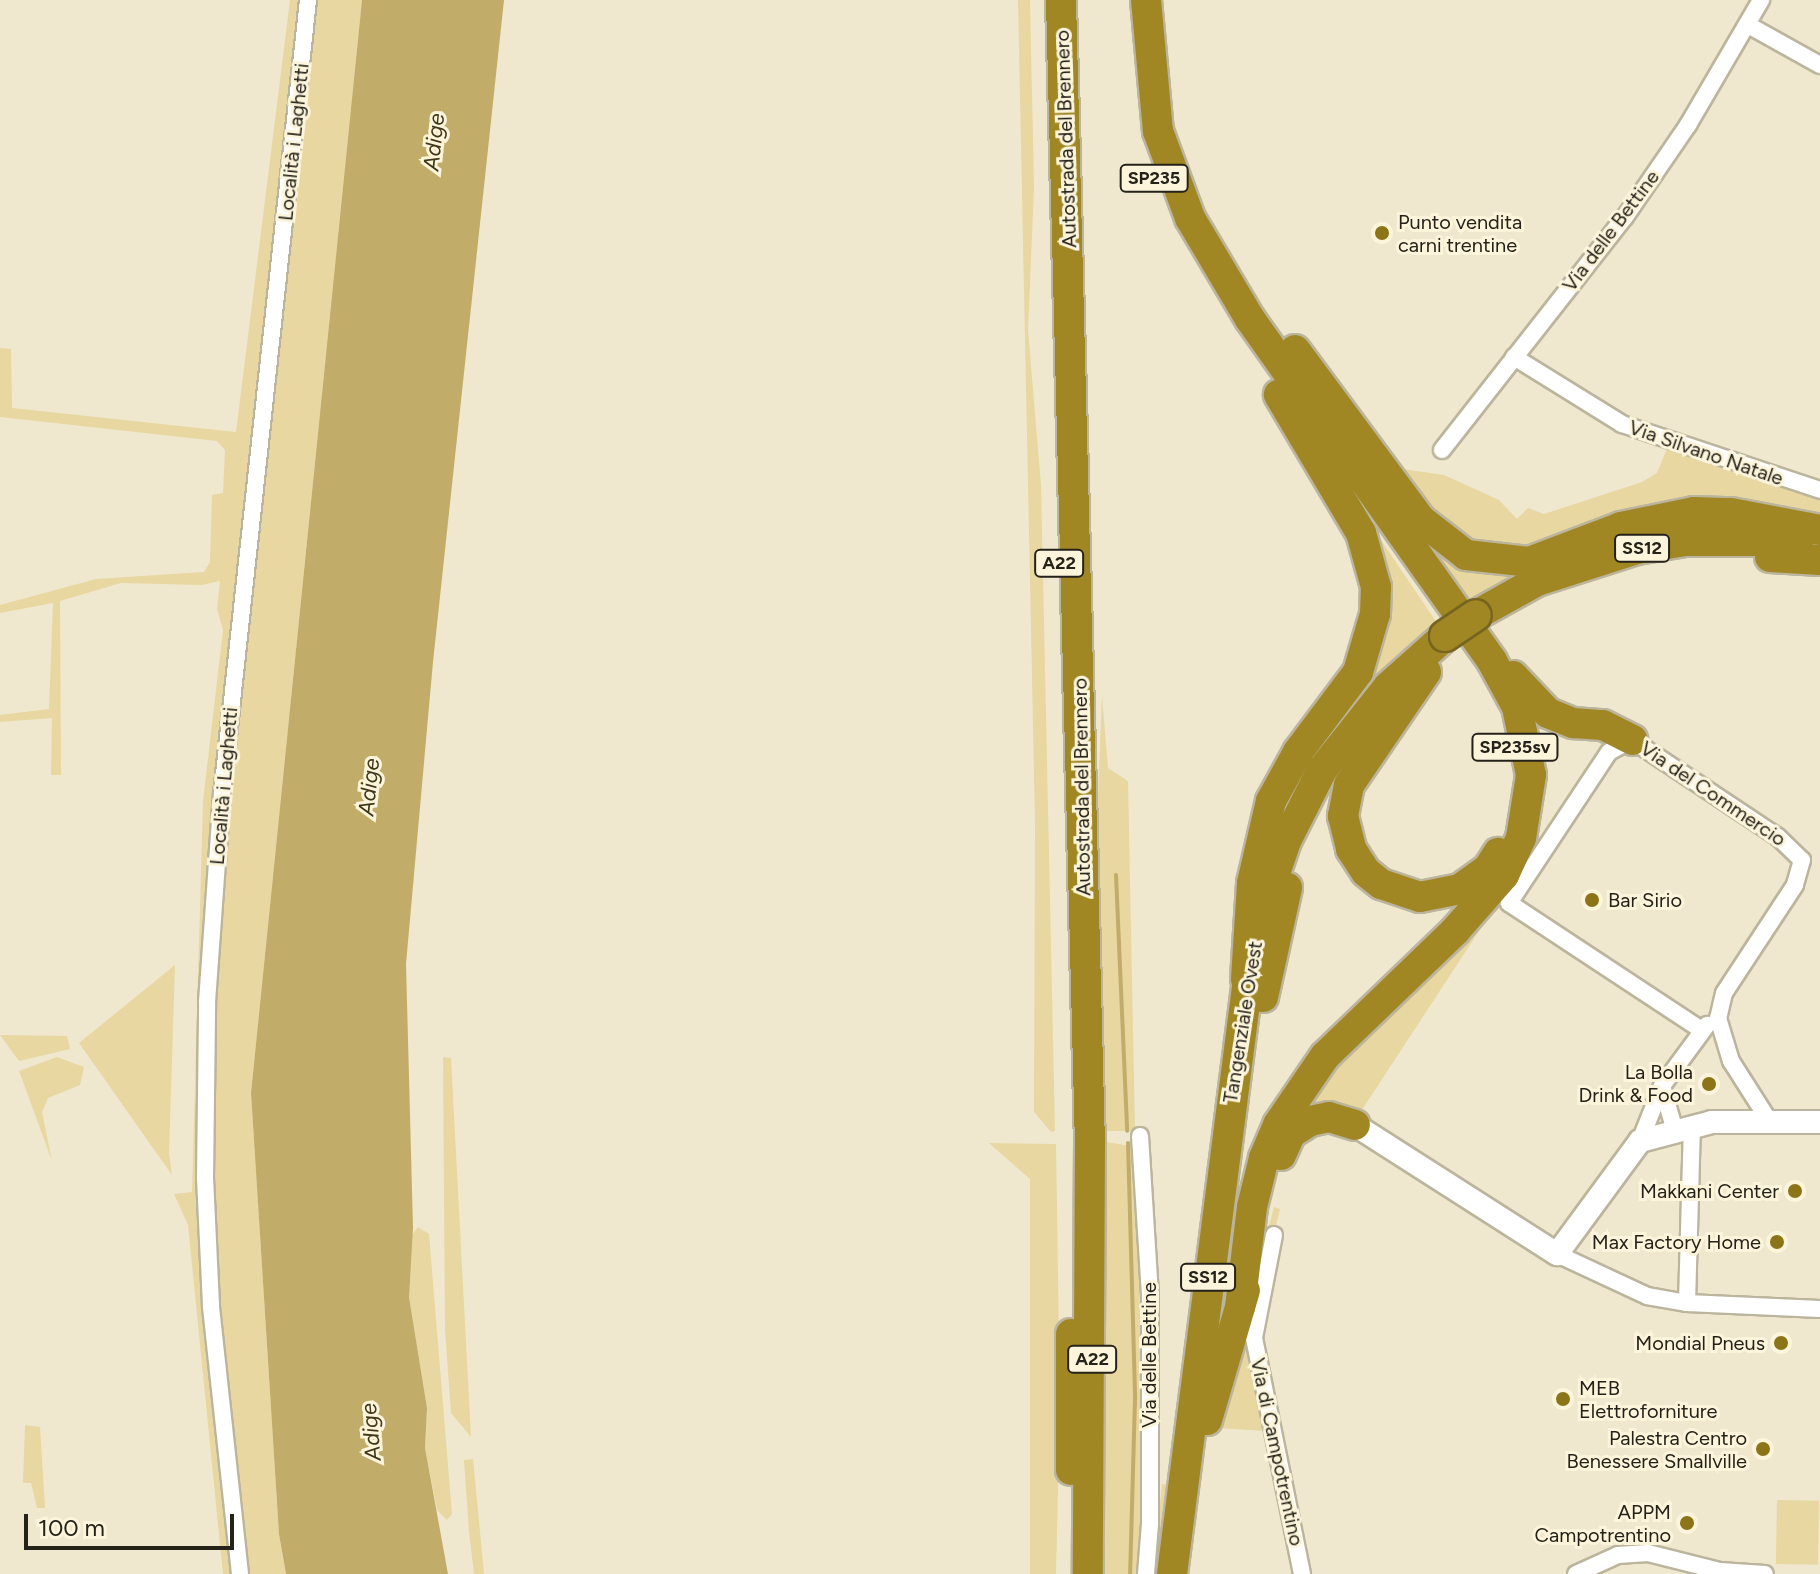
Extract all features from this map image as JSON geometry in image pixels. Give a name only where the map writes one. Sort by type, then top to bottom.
[{"type":"highway","name":"Autostrada del Brennero","points":[[1046,0],[1080,1135],[1070,1574]]},
{"type":"highway","name":"Autostrada del Brennero","points":[[1061,0],[1088,1574]]},
{"type":"highway","name":"SP235","points":[[1130,0],[1136,89],[1154,178],[1188,247],[1243,334]]},
{"type":"highway","name":"SP235","points":[[1146,0],[1158,131],[1190,218],[1215,261]]},
{"type":"highway","points":[[1215,261],[1283,334],[1421,520],[1466,555],[1529,562],[1621,527],[1671,514],[1731,513],[1820,530]]},
{"type":"highway","name":"SP235sv","points":[[1207,1420],[1240,1307],[1242,1266],[1264,1158],[1286,1113],[1325,1056],[1464,921],[1514,857],[1529,807],[1528,749],[1517,707],[1492,661],[1293,381],[1215,261]]},
{"type":"highway","points":[[1243,334],[1316,453],[1371,560],[1375,614],[1358,672],[1298,752],[1271,801],[1252,883],[1246,979]]},
{"type":"highway","name":"SP235sv","points":[[1243,334],[1467,651],[1502,708],[1515,748],[1514,807],[1496,858],[1460,889],[1420,897],[1396,891],[1366,872],[1351,849],[1343,804],[1361,761],[1426,672]]},
{"type":"highway","name":"Tangenziale Ovest","points":[[1172,1574],[1246,979],[1264,903],[1311,789],[1365,713],[1450,642],[1537,581],[1637,549],[1758,538],[1820,543]]},
{"type":"highway","name":"Tangenziale Ovest","points":[[1481,622],[1547,596],[1650,564],[1720,557],[1820,560]]},
{"type":"highway","name":"Tangenziale Ovest","points":[[1188,1574],[1266,972],[1283,901],[1304,839],[1336,779],[1450,642]]},
{"type":"highway","points":[[1492,661],[1508,670],[1548,713],[1573,723],[1603,725],[1632,740]]},
{"type":"highway","points":[[1240,1307],[1287,1139],[1302,1124],[1323,1117],[1355,1125]]},
{"type":"street","name":"Località i Laghetti","points":[[240,1574],[211,1305],[205,1178],[207,1002],[222,793],[308,0]]},
{"type":"street","name":"Via delle Bettine","points":[[1442,450],[1625,217],[1761,0]]},
{"type":"street","points":[[1748,25],[1820,65]]},
{"type":"street","name":"Via Silvano Natale","points":[[1514,357],[1622,424],[1820,490]]},
{"type":"street","name":"Via del Commercio","points":[[1700,1029],[1509,903],[1609,752],[1632,740],[1777,837],[1802,860],[1795,885],[1724,993],[1718,1018]]},
{"type":"street","points":[[1557,1254],[1640,1141],[1662,1086],[1700,1029],[1718,1018],[1731,1061],[1768,1119]]},
{"type":"street","points":[[1662,1086],[1683,1129],[1687,1303]]},
{"type":"street","points":[[1640,1141],[1683,1129],[1768,1119],[1820,1122]]},
{"type":"street","points":[[1355,1125],[1557,1254],[1609,1282],[1687,1303],[1820,1309]]},
{"type":"street","name":"Via delle Bettine","points":[[1140,1136],[1150,1294],[1146,1574]]},
{"type":"street","name":"Via di Campotrentino","points":[[1274,1235],[1254,1338],[1302,1574]]},
{"type":"street","points":[[1576,1574],[1618,1555],[1648,1553],[1720,1571],[1765,1574]]},
{"type":"shaded area","points":[[290,0],[304,0],[290,74],[284,132],[289,146],[257,437],[248,466],[250,508],[216,756],[220,764],[197,1155],[215,1418],[234,1574],[223,1574],[188,1225],[174,1194],[192,1192],[203,801],[223,630],[217,609],[220,581],[202,585],[121,583],[60,601],[61,775],[51,775],[52,718],[0,722],[0,715],[49,709],[53,603],[0,613],[0,605],[96,579],[204,572],[210,562],[212,495],[223,493],[225,450],[217,441],[0,417],[0,348],[11,349],[12,408],[236,432]]},
{"type":"shaded area","points":[[314,0],[362,0],[251,1093],[279,1534],[286,1574],[245,1574],[215,1294],[212,1000],[220,872]]},
{"type":"shaded area","points":[[1018,0],[1030,0],[1034,188],[1028,330],[1041,485],[1055,1131],[1051,1132],[1034,1112],[1035,824]]},
{"type":"shaded area","points":[[1324,400],[1454,556],[1714,531],[1468,611]]},
{"type":"shaded area","points":[[1668,446],[1820,496],[1820,521],[1552,548],[1466,548],[1388,463],[1395,459],[1403,469],[1444,475],[1499,500],[1517,519],[1528,508],[1544,514],[1642,482],[1657,473]]},
{"type":"shaded area","points":[[1356,503],[1441,629],[1264,849],[1274,814],[1367,670]]},
{"type":"shaded area","points":[[1102,695],[1108,768],[1128,781],[1135,1131],[1106,1131],[1097,821]]},
{"type":"shaded area","points":[[1515,876],[1356,1119],[1293,1110]]},
{"type":"shaded area","points":[[175,965],[169,1153],[172,1175],[79,1043]]},
{"type":"shaded area","points":[[0,1035],[67,1036],[70,1049],[19,1061]]},
{"type":"shaded area","points":[[57,1057],[84,1067],[80,1085],[48,1098],[42,1112],[52,1161],[19,1071]]},
{"type":"shaded area","points":[[443,1057],[451,1058],[471,1437],[451,1413],[445,1330]]},
{"type":"shaded area","points":[[1106,1142],[1136,1147],[1145,1522],[1140,1574],[1105,1574]]},
{"type":"shaded area","points":[[989,1143],[1056,1144],[1060,1404],[1056,1574],[1030,1574],[1030,1179]]},
{"type":"shaded area","points":[[1274,1207],[1280,1209],[1247,1347],[1266,1431],[1216,1428]]},
{"type":"shaded area","points":[[418,1227],[429,1234],[452,1514],[447,1520],[437,1510],[425,1448],[427,1408],[409,1297],[409,1239]]},
{"type":"shaded area","points":[[25,1425],[40,1427],[45,1508],[37,1508],[31,1483],[23,1483]]},
{"type":"shaded area","points":[[473,1459],[484,1574],[474,1574],[469,1532],[464,1460]]},
{"type":"shaded area","points":[[1162,1484],[1174,1485],[1163,1574],[1153,1574]]},
{"type":"shaded area","points":[[1777,1500],[1819,1501],[1818,1565],[1776,1564]]},
{"type":"water","name":"Adige","points":[[362,0],[504,0],[433,662],[406,964],[413,1228],[409,1297],[427,1408],[425,1448],[448,1574],[286,1574],[279,1534],[251,1093]]},
{"type":"waterway","points":[[1116,875],[1127,1131]]},
{"type":"waterway","points":[[1128,1143],[1135,1399],[1130,1574]]},
{"type":"place","name":"Punto vendita carni trentine","points":[[1382,233]]},
{"type":"place","name":"Bar Sirio","points":[[1592,900]]},
{"type":"place","name":"La Bolla Drink & Food","points":[[1709,1084]]},
{"type":"place","name":"Makkani Center","points":[[1795,1191]]},
{"type":"place","name":"Max Factory Home","points":[[1777,1242]]},
{"type":"place","name":"Mondial Pneus","points":[[1781,1343]]},
{"type":"place","name":"MEB Elettroforniture","points":[[1563,1399]]},
{"type":"place","name":"Palestra Centro Benessere Smallville","points":[[1763,1449]]},
{"type":"place","name":"APPM Campotrentino","points":[[1687,1523]]}]
